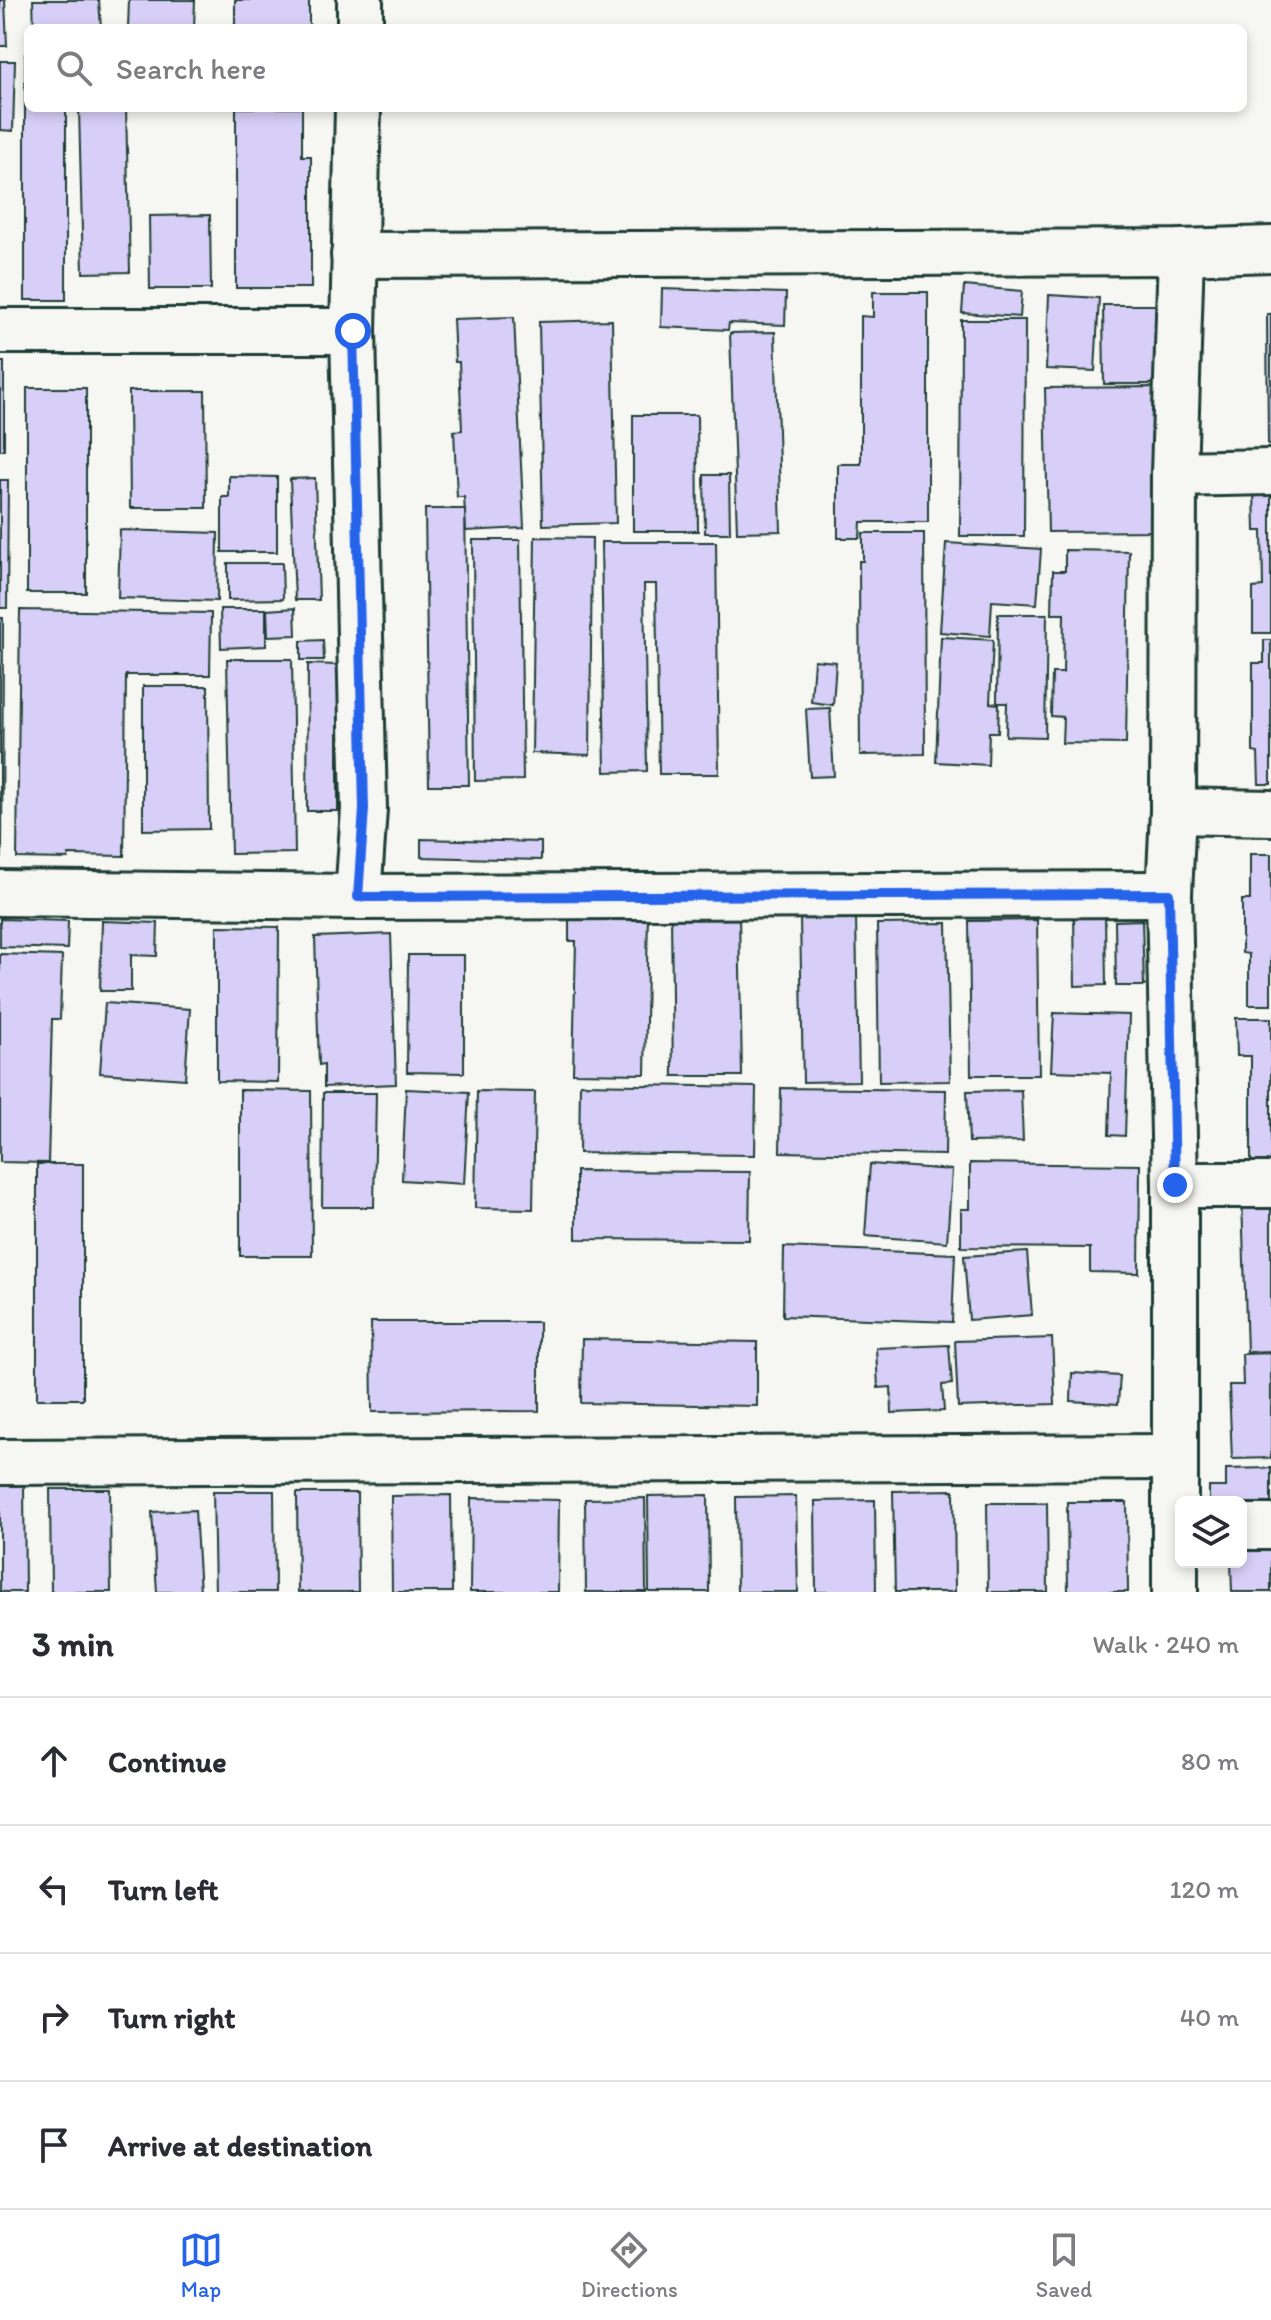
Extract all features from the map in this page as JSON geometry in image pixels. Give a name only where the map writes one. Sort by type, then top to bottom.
[{"type":"street","points":[[360,0],[360,24]]},
{"type":"street","points":[[358,112],[353,331],[364,809],[358,897]]},
{"type":"street","points":[[354,255],[1181,252],[1271,249]]},
{"type":"street","points":[[1176,1496],[1175,1185],[1169,894],[1173,811],[1174,474],[1181,252]]},
{"type":"street","points":[[0,331],[353,331]]},
{"type":"street","points":[[1174,474],[1271,472]]},
{"type":"street","points":[[1173,811],[1271,813]]},
{"type":"street","points":[[0,893],[358,897],[1169,894]]},
{"type":"street","points":[[1175,1185],[1271,1185]]},
{"type":"street","points":[[0,1462],[1175,1457]]},
{"type":"street","points":[[1247,1527],[1271,1527]]},
{"type":"street","points":[[1175,1592],[1176,1568]]},
{"type":"building","points":[[0,0],[5,0],[7,46],[0,46]]},
{"type":"building","points":[[33,0],[99,0],[101,24],[34,24]]},
{"type":"building","points":[[129,0],[195,0],[194,24],[128,24]]},
{"type":"building","points":[[235,0],[309,0],[309,24],[235,24]]},
{"type":"building","points":[[0,61],[15,61],[13,131],[0,130]]},
{"type":"building","points":[[25,112],[66,112],[66,300],[25,300]]},
{"type":"building","points":[[79,112],[126,112],[130,272],[83,273]]},
{"type":"building","points":[[236,112],[302,112],[302,156],[311,156],[311,288],[236,288]]},
{"type":"building","points":[[210,215],[211,289],[150,289],[149,216]]},
{"type":"building","points":[[964,286],[1022,291],[1020,317],[962,313]]},
{"type":"building","points":[[662,289],[786,293],[785,325],[729,323],[728,330],[661,327]]},
{"type":"building","points":[[873,292],[928,292],[928,522],[861,522],[860,538],[838,538],[838,464],[861,464],[861,316],[873,317]]},
{"type":"building","points":[[1049,295],[1099,298],[1095,371],[1046,369]]},
{"type":"building","points":[[1103,305],[1160,305],[1160,384],[1104,384]]},
{"type":"building","points":[[1267,314],[1271,314],[1271,445],[1268,445]]},
{"type":"building","points":[[514,317],[524,528],[466,531],[464,497],[457,497],[454,431],[462,430],[459,362],[455,362],[453,319]]},
{"type":"building","points":[[612,320],[616,523],[543,525],[539,322]]},
{"type":"building","points":[[961,320],[1025,320],[1024,536],[960,536]]},
{"type":"building","points":[[775,332],[781,531],[737,532],[730,333]]},
{"type":"building","points":[[0,362],[4,362],[4,450],[0,450]]},
{"type":"building","points":[[1155,387],[1158,531],[1048,532],[1045,388]]},
{"type":"building","points":[[27,388],[86,388],[86,593],[27,593]]},
{"type":"building","points":[[129,391],[205,391],[206,508],[130,508]]},
{"type":"building","points":[[633,415],[697,415],[698,531],[633,531]]},
{"type":"building","points":[[704,475],[729,475],[730,533],[705,533]]},
{"type":"building","points":[[229,476],[277,477],[277,552],[222,552],[222,497],[229,497]]},
{"type":"building","points":[[315,478],[319,600],[295,600],[290,479]]},
{"type":"building","points":[[0,480],[8,480],[7,608],[0,608]]},
{"type":"building","points":[[1254,489],[1271,489],[1271,633],[1253,633],[1253,588],[1263,587],[1262,531],[1255,531]]},
{"type":"building","points":[[425,509],[465,509],[469,785],[429,785]]},
{"type":"building","points":[[120,530],[218,533],[217,601],[118,598]]},
{"type":"building","points":[[863,533],[924,533],[925,754],[860,755],[859,561],[863,561]]},
{"type":"building","points":[[535,537],[592,538],[590,755],[532,753]]},
{"type":"building","points":[[473,540],[520,540],[523,780],[475,781]]},
{"type":"building","points":[[601,542],[716,542],[719,774],[659,774],[656,584],[644,584],[647,771],[605,772]]},
{"type":"building","points":[[946,543],[1041,549],[1037,604],[992,601],[990,636],[940,632]]},
{"type":"building","points":[[1065,550],[1129,551],[1126,744],[1062,743],[1063,717],[1051,716],[1052,673],[1063,673],[1064,614],[1052,614],[1053,571],[1065,571]]},
{"type":"building","points":[[228,563],[282,563],[283,599],[228,600]]},
{"type":"building","points":[[295,608],[296,635],[268,636],[267,610]]},
{"type":"building","points":[[220,609],[266,609],[266,646],[221,648]]},
{"type":"building","points":[[20,610],[211,613],[210,675],[126,675],[124,856],[17,858]]},
{"type":"building","points":[[998,614],[1047,614],[1045,737],[1006,736],[1007,703],[997,703]]},
{"type":"building","points":[[0,618],[3,618],[2,857],[0,857]]},
{"type":"building","points":[[941,637],[993,640],[990,703],[999,704],[998,732],[989,732],[988,765],[936,762]]},
{"type":"building","points":[[323,640],[324,660],[301,660],[301,641]]},
{"type":"building","points":[[1264,640],[1271,640],[1271,784],[1259,784],[1258,753],[1253,752],[1253,663],[1264,663]]},
{"type":"building","points":[[227,659],[292,659],[295,853],[231,854]]},
{"type":"building","points":[[814,660],[836,662],[833,705],[811,702]]},
{"type":"building","points":[[308,664],[338,665],[338,811],[307,811]]},
{"type":"building","points":[[143,686],[208,686],[209,829],[143,830]]},
{"type":"building","points":[[830,708],[834,776],[810,777],[806,709]]},
{"type":"building","points":[[421,839],[541,842],[541,860],[421,857]]},
{"type":"building","points":[[1250,854],[1271,854],[1271,1005],[1249,1005],[1249,954],[1242,953],[1242,900],[1250,900]]},
{"type":"building","points":[[569,913],[648,914],[645,1074],[573,1073],[576,941],[569,941]]},
{"type":"building","points":[[739,914],[742,1076],[673,1076],[671,915]]},
{"type":"building","points":[[1074,914],[1105,914],[1106,985],[1075,986]]},
{"type":"building","points":[[800,917],[856,917],[859,1081],[803,1082]]},
{"type":"building","points":[[0,919],[68,921],[67,949],[0,947]]},
{"type":"building","points":[[1037,920],[1039,1075],[971,1075],[969,921]]},
{"type":"building","points":[[1142,920],[1144,986],[1116,986],[1115,921]]},
{"type":"building","points":[[102,921],[158,923],[157,956],[131,955],[131,991],[100,991]]},
{"type":"building","points":[[947,923],[950,1081],[879,1082],[877,924]]},
{"type":"building","points":[[217,926],[279,927],[278,1082],[217,1081]]},
{"type":"building","points":[[391,934],[396,1084],[324,1087],[324,1064],[319,1065],[315,937]]},
{"type":"building","points":[[0,954],[62,956],[60,1019],[52,1019],[48,1163],[0,1162]]},
{"type":"building","points":[[408,955],[464,955],[464,1073],[407,1072]]},
{"type":"building","points":[[105,1003],[190,1009],[185,1079],[100,1073]]},
{"type":"building","points":[[1054,1013],[1129,1015],[1125,1136],[1109,1135],[1111,1073],[1051,1071]]},
{"type":"building","points":[[1236,1018],[1271,1018],[1271,1166],[1251,1166],[1251,1056],[1237,1056]]},
{"type":"building","points":[[580,1084],[756,1087],[755,1155],[579,1153]]},
{"type":"building","points":[[781,1088],[946,1090],[945,1155],[780,1152]]},
{"type":"building","points":[[406,1089],[469,1092],[464,1184],[402,1180]]},
{"type":"building","points":[[240,1090],[311,1091],[312,1256],[240,1256]]},
{"type":"building","points":[[1021,1090],[1023,1141],[969,1142],[967,1091]]},
{"type":"building","points":[[477,1091],[535,1092],[533,1209],[475,1208]]},
{"type":"building","points":[[323,1093],[376,1093],[374,1207],[322,1207]]},
{"type":"building","points":[[970,1163],[1140,1165],[1139,1273],[1090,1272],[1090,1248],[961,1247],[961,1209],[970,1209]]},
{"type":"building","points":[[37,1164],[83,1164],[83,1399],[37,1399]]},
{"type":"building","points":[[870,1164],[952,1170],[947,1242],[865,1236]]},
{"type":"building","points":[[576,1171],[750,1172],[749,1240],[576,1239]]},
{"type":"building","points":[[1271,1199],[1271,1351],[1247,1352],[1242,1200]]},
{"type":"building","points":[[784,1247],[955,1254],[952,1322],[783,1316]]},
{"type":"building","points":[[1027,1252],[1032,1315],[969,1320],[964,1256]]},
{"type":"building","points":[[371,1322],[539,1322],[539,1411],[372,1412]]},
{"type":"building","points":[[1052,1338],[1055,1404],[958,1407],[955,1341]]},
{"type":"building","points":[[582,1339],[757,1342],[757,1406],[581,1403]]},
{"type":"building","points":[[949,1345],[952,1384],[942,1385],[944,1411],[892,1413],[891,1387],[878,1388],[876,1348]]},
{"type":"building","points":[[1271,1353],[1271,1458],[1232,1459],[1229,1385],[1243,1385],[1242,1354]]},
{"type":"building","points":[[1072,1373],[1120,1376],[1118,1404],[1071,1401]]},
{"type":"building","points":[[1271,1468],[1271,1509],[1247,1510],[1247,1496],[1209,1496],[1209,1487],[1226,1487],[1226,1469]]},
{"type":"building","points":[[0,1486],[24,1486],[25,1592],[0,1592]]},
{"type":"building","points":[[50,1489],[110,1489],[111,1592],[51,1592]]},
{"type":"building","points":[[954,1490],[955,1592],[895,1592],[893,1491]]},
{"type":"building","points":[[213,1491],[274,1491],[275,1592],[215,1592]]},
{"type":"building","points":[[297,1493],[357,1493],[358,1592],[298,1592]]},
{"type":"building","points":[[451,1495],[452,1592],[392,1592],[391,1496]]},
{"type":"building","points":[[708,1495],[709,1592],[649,1592],[648,1496]]},
{"type":"building","points":[[796,1496],[798,1592],[737,1592],[736,1497]]},
{"type":"building","points":[[471,1498],[559,1500],[558,1592],[470,1592]]},
{"type":"building","points":[[645,1498],[646,1592],[586,1592],[585,1499]]},
{"type":"building","points":[[875,1500],[876,1592],[816,1592],[815,1501]]},
{"type":"building","points":[[1067,1502],[1127,1502],[1128,1592],[1068,1592]]},
{"type":"building","points":[[987,1503],[1047,1503],[1048,1592],[988,1592]]},
{"type":"building","points":[[195,1510],[200,1592],[157,1592],[152,1512]]},
{"type":"building","points":[[1247,1547],[1271,1547],[1271,1592],[1232,1592],[1231,1568],[1247,1568]]},
{"type":"route","points":[[353,331],[364,809],[358,897],[1169,894],[1175,1185]]}]
